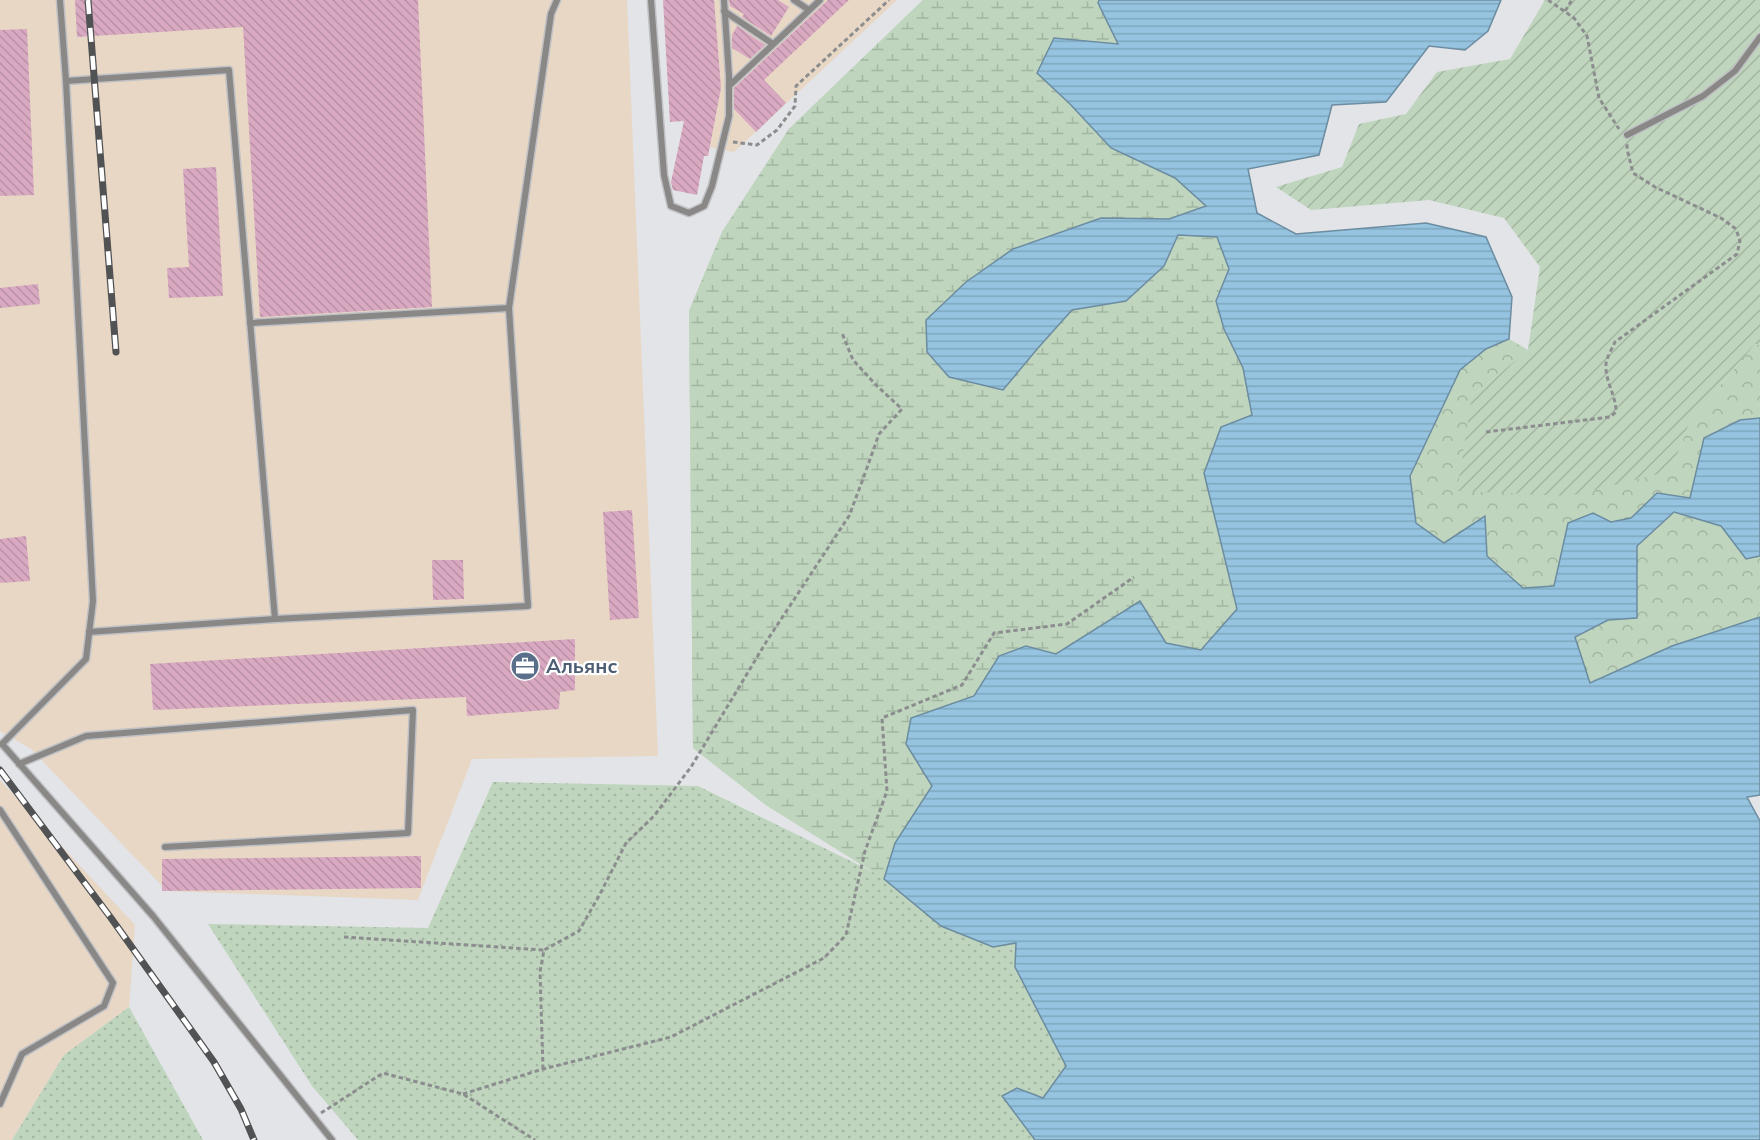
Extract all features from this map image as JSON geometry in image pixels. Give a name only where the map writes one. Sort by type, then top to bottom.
[{"type":"lane","points":[[60,0],[93,601],[86,659],[1,744],[153,916],[332,1140]]},
{"type":"lane","points":[[89,632],[274,619],[528,606],[509,308],[551,14],[557,0]]},
{"type":"lane","points":[[651,0],[664,175],[671,206],[689,213],[704,206],[712,186],[729,116],[724,0]]},
{"type":"lane","points":[[794,0],[809,10]]},
{"type":"lane","points":[[729,86],[820,0]]},
{"type":"lane","points":[[724,11],[773,44]]},
{"type":"lane","points":[[1627,135],[1703,96],[1735,71],[1760,37]]},
{"type":"lane","points":[[66,81],[229,70],[274,619]]},
{"type":"lane","points":[[250,323],[509,308]]},
{"type":"lane","points":[[19,764],[86,736],[413,710],[408,833],[165,847]]},
{"type":"lane","points":[[0,810],[113,983],[104,1006],[22,1054],[0,1104]]},
{"type":"path","points":[[723,141],[757,145],[777,130],[795,106],[796,86],[889,0]]},
{"type":"path","points":[[1486,432],[1610,417],[1616,412],[1616,401],[1607,378],[1606,363],[1615,342],[1737,254],[1740,241],[1736,229],[1721,219],[1655,187],[1634,173],[1627,149],[1627,135],[1616,126],[1599,98],[1587,36],[1574,18],[1548,0]]},
{"type":"path","points":[[1564,11],[1572,0]]},
{"type":"path","points":[[344,937],[544,950],[579,931],[626,843],[654,816],[690,767],[768,639],[849,516],[879,434],[902,410],[853,360],[842,333]]},
{"type":"path","points":[[463,1094],[543,1069],[671,1037],[824,958],[846,935],[865,851],[887,791],[882,718],[962,685],[994,633],[1067,624],[1134,577]]},
{"type":"path","points":[[543,1069],[540,972],[544,950]]},
{"type":"path","points":[[315,1117],[383,1073],[463,1094],[535,1140]]},
{"type":"shaded area","points":[[0,0],[627,0],[658,756],[472,759],[418,900],[167,891],[31,749],[0,731]]},
{"type":"shaded area","points":[[683,0],[897,0],[734,152],[703,146]]},
{"type":"shaded area","points":[[0,780],[135,925],[129,1007],[64,1055],[12,1140],[0,1140]]},
{"type":"green space","points":[[923,0],[1099,0],[1016,943],[1049,1031],[1066,1066],[1043,1098],[1017,1088],[1002,1096],[1035,1140],[358,1140],[312,1086],[208,924],[428,928],[493,782],[698,786],[877,874],[766,805],[693,748],[689,311],[722,232],[789,129]]},
{"type":"green space","points":[[923,0],[1099,0],[1098,3],[1118,44],[1054,38],[1037,73],[1111,148],[1175,178],[1207,206],[1169,219],[1101,218],[1013,249],[966,282],[926,320],[1038,348],[1072,309],[1127,301],[1164,266],[1178,235],[1217,237],[1229,269],[1216,301],[1224,329],[1243,368],[1252,415],[1204,473],[1237,609],[1201,650],[1166,643],[1140,601],[1056,654],[1026,646],[999,656],[974,696],[911,718],[906,744],[932,786],[895,843],[884,879],[766,805],[693,748],[689,311],[722,232],[789,129]]},
{"type":"green space","points":[[1545,0],[1760,0],[1760,345],[1755,344],[1690,421],[1671,471],[1570,496],[1457,491],[1472,396],[1528,350],[1540,267],[1504,218],[1429,200],[1311,210],[1276,187],[1342,167],[1359,124],[1406,114],[1437,72],[1510,59]]},
{"type":"green space","points":[[1509,339],[1528,350],[1472,396],[1671,471],[1690,421],[1755,344],[1760,345],[1760,418],[1739,420],[1704,438],[1690,498],[1657,493],[1632,518],[1611,522],[1568,523],[1555,586],[1523,588],[1487,556],[1444,543],[1415,523],[1410,476],[1460,370],[1486,349]]},
{"type":"green space","points":[[1674,512],[1721,526],[1746,559],[1760,556],[1760,617],[1672,646],[1589,683],[1575,637],[1608,620],[1637,618],[1637,546]]},
{"type":"green space","points":[[129,1007],[203,1140],[12,1140],[64,1055]]},
{"type":"water","points":[[1099,0],[1501,0],[1488,31],[1465,50],[1429,46],[1386,102],[1332,105],[1319,155],[1248,169],[1257,213],[1296,234],[1426,223],[1486,237],[1512,297],[1509,339],[1486,349],[1460,370],[1410,476],[1416,523],[1444,543],[1485,516],[1487,556],[1523,588],[1554,586],[1568,523],[1593,513],[1611,522],[1631,518],[1657,493],[1690,498],[1704,438],[1740,420],[1760,418],[1760,556],[1746,559],[1721,526],[1674,512],[1637,546],[1637,618],[1608,620],[1575,637],[1590,683],[1672,646],[1760,617],[1760,795],[1747,797],[1760,821],[1760,1140],[1035,1140],[1002,1096],[1017,1088],[1043,1098],[1066,1066],[1015,967],[1016,943],[993,947],[941,926],[884,879],[895,843],[932,786],[906,744],[911,718],[974,696],[999,656],[1026,646],[1056,654],[1140,601],[1166,643],[1201,650],[1237,609],[1204,473],[1221,427],[1252,415],[1243,368],[1224,329],[1216,301],[1229,269],[1217,237],[1178,235],[1164,266],[1126,301],[1072,310],[1003,390],[949,377],[927,352],[926,320],[966,282],[1013,249],[1101,218],[1169,219],[1206,206],[1175,178],[1111,148],[1037,73],[1054,38],[1118,44],[1098,3]]},
{"type":"building","points":[[75,0],[418,0],[432,307],[260,317],[243,27],[77,37]]},
{"type":"building","points":[[663,0],[714,0],[721,88],[708,156],[704,156],[697,195],[673,190],[671,182],[684,121],[670,122]]},
{"type":"building","points":[[729,0],[778,0],[789,7],[771,36],[742,17],[744,14],[730,6]]},
{"type":"building","points":[[828,0],[849,0],[764,80],[786,103],[756,132],[734,109],[734,88]]},
{"type":"building","points":[[737,26],[765,45],[750,59],[732,48],[732,35]]},
{"type":"building","points":[[27,29],[34,195],[0,196],[0,30]]},
{"type":"building","points":[[216,167],[223,296],[169,298],[167,268],[189,267],[183,169]]},
{"type":"building","points":[[38,284],[40,304],[0,308],[0,288]]},
{"type":"building","points":[[632,510],[639,618],[610,620],[603,512]]},
{"type":"building","points":[[26,536],[30,581],[0,583],[0,539]]},
{"type":"building","points":[[432,560],[463,560],[464,599],[433,600]]},
{"type":"building","points":[[575,639],[575,690],[560,692],[559,709],[467,716],[466,697],[153,710],[150,664]]},
{"type":"building","points":[[421,856],[421,888],[162,891],[162,859]]},
{"type":"railway","points":[[88,0],[116,352]]},
{"type":"railway","points":[[0,770],[111,918],[214,1062],[241,1109],[254,1140]]},
{"type":"place","name":"Альянс","points":[[525,666]]}]
